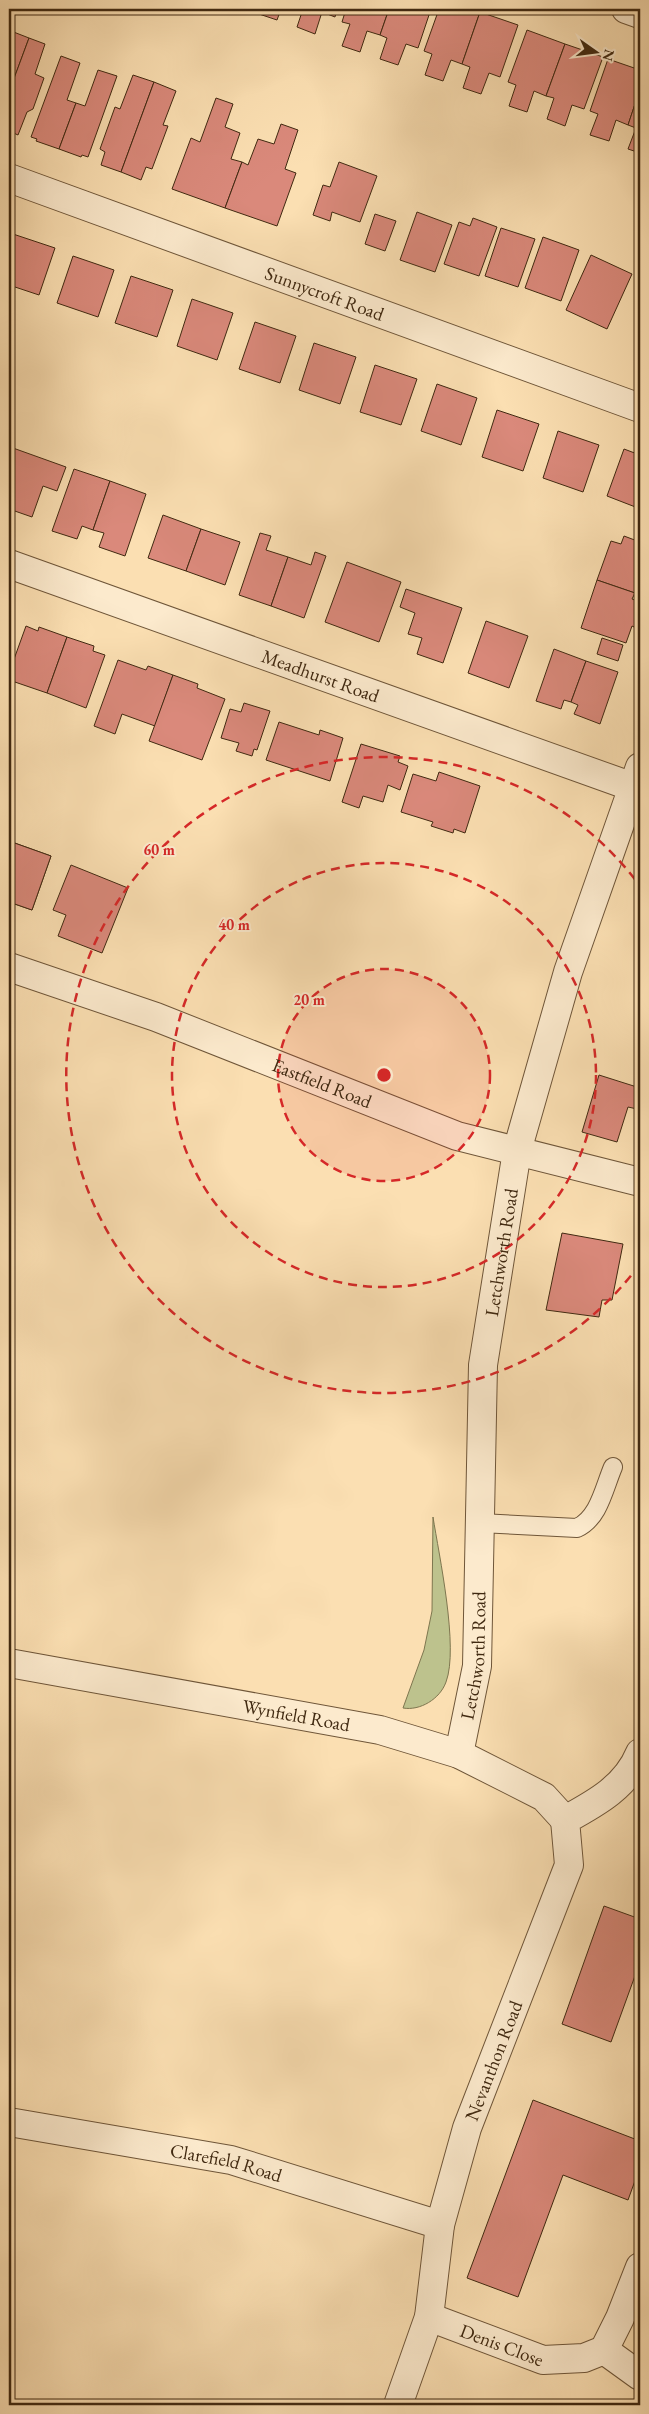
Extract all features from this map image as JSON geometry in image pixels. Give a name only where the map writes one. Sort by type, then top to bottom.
[{"type":"street","points":[[626,9],[640,14]]},
{"type":"street","name":"Sunnycroft Road","points":[[9,178],[640,408]]},
{"type":"street","name":"Meadhurst Road","points":[[9,564],[637,777]]},
{"type":"street","name":"Letchworth Road","points":[[459,1754],[477,1666],[483,1364],[517,1151],[568,972],[637,777]]},
{"type":"street","name":"Eastfield Road","points":[[9,967],[156,1017],[457,1136],[640,1182]]},
{"type":"street","name":"Wynfield Road","points":[[9,1663],[380,1730],[459,1754],[544,1797],[565,1820]]},
{"type":"street","points":[[565,1820],[607,1796],[633,1769],[640,1753]]},
{"type":"street","name":"Nevanthon Road","points":[[398,2405],[429,2317],[440,2225],[467,2128],[569,1866],[565,1820]]},
{"type":"street","name":"Clarefield Road","points":[[9,2122],[231,2160],[440,2225]]},
{"type":"street","points":[[640,2267],[620,2318],[604,2350],[640,2376]]},
{"type":"street","name":"Denis Close","points":[[429,2317],[543,2360],[584,2358],[604,2350]]},
{"type":"lane","points":[[480,1523],[578,1528],[587,1524],[592,1517],[613,1467]]},
{"type":"green space","points":[[433,1517],[447,1601],[450,1647],[449,1667],[446,1682],[439,1694],[422,1706],[403,1708],[424,1650],[432,1611]]},
{"type":"building","points":[[261,9],[281,9],[277,20],[259,14]]},
{"type":"building","points":[[303,9],[337,9],[335,17],[322,12],[315,34],[297,27]]},
{"type":"building","points":[[346,9],[389,9],[380,35],[367,31],[360,52],[342,46],[350,24],[342,22]]},
{"type":"building","points":[[389,9],[431,9],[418,48],[406,44],[398,65],[380,59],[387,38],[380,35]]},
{"type":"building","points":[[439,9],[470,9],[480,12],[462,64],[451,60],[443,81],[425,75],[432,54],[424,51]]},
{"type":"building","points":[[480,12],[518,25],[500,77],[489,73],[481,94],[463,88],[470,67],[462,64]]},
{"type":"building","points":[[527,30],[565,44],[546,96],[534,91],[527,112],[509,106],[516,85],[508,82]]},
{"type":"building","points":[[11,31],[29,38],[9,92],[9,39]]},
{"type":"building","points":[[29,38],[45,44],[35,74],[44,78],[33,109],[27,112],[18,135],[9,131],[9,92]]},
{"type":"building","points":[[565,44],[603,57],[584,109],[572,105],[565,126],[547,119],[554,98],[546,96]]},
{"type":"building","points":[[61,56],[80,63],[67,100],[76,103],[59,149],[36,141],[37,139],[31,137]]},
{"type":"building","points":[[608,59],[640,70],[640,89],[628,125],[616,120],[609,141],[590,135],[598,114],[590,111]]},
{"type":"building","points":[[98,70],[117,76],[88,157],[82,155],[81,157],[59,149],[76,103],[85,106]]},
{"type":"building","points":[[133,75],[154,82],[121,172],[101,165],[105,152],[100,149],[115,107],[120,109]]},
{"type":"building","points":[[154,82],[176,91],[163,125],[168,126],[152,169],[146,167],[141,180],[121,172]]},
{"type":"building","points":[[640,89],[640,153],[628,149],[636,128],[628,125]]},
{"type":"building","points":[[216,98],[233,104],[225,127],[240,133],[231,159],[242,162],[225,208],[172,189],[191,138],[200,142]]},
{"type":"building","points":[[281,124],[298,130],[285,169],[296,173],[277,226],[225,208],[242,162],[248,165],[258,139],[274,144]]},
{"type":"building","points":[[339,162],[377,176],[360,222],[332,212],[330,221],[313,215],[323,185],[330,187]]},
{"type":"building","points":[[417,212],[452,225],[435,272],[400,260]]},
{"type":"building","points":[[375,214],[396,221],[385,251],[365,244]]},
{"type":"building","points":[[473,218],[497,227],[479,276],[444,264],[459,222],[470,226]]},
{"type":"building","points":[[501,228],[535,239],[518,287],[485,276]]},
{"type":"building","points":[[13,234],[55,248],[39,295],[9,285],[9,247]]},
{"type":"building","points":[[543,237],[579,250],[561,301],[525,288]]},
{"type":"building","points":[[591,255],[632,274],[607,329],[566,310]]},
{"type":"building","points":[[73,256],[114,270],[98,317],[57,303]]},
{"type":"building","points":[[131,276],[173,290],[157,337],[115,323]]},
{"type":"building","points":[[192,299],[233,313],[217,360],[177,346]]},
{"type":"building","points":[[255,322],[296,336],[280,383],[239,369]]},
{"type":"building","points":[[314,343],[356,357],[340,404],[299,390]]},
{"type":"building","points":[[375,365],[417,379],[401,425],[360,412]]},
{"type":"building","points":[[437,384],[477,398],[461,445],[421,431]]},
{"type":"building","points":[[497,410],[539,424],[523,471],[482,457]]},
{"type":"building","points":[[558,431],[599,445],[583,492],[543,478]]},
{"type":"building","points":[[9,447],[13,448],[9,459]]},
{"type":"building","points":[[13,448],[66,467],[57,491],[43,486],[32,517],[9,509],[9,459]]},
{"type":"building","points":[[624,449],[640,455],[640,502],[638,508],[607,496]]},
{"type":"building","points":[[74,469],[110,481],[93,530],[82,526],[77,539],[52,531]]},
{"type":"building","points":[[110,481],[146,494],[125,556],[99,547],[104,533],[93,530]]},
{"type":"building","points":[[163,515],[201,529],[186,571],[148,558]]},
{"type":"building","points":[[201,529],[240,542],[225,585],[186,571]]},
{"type":"building","points":[[260,533],[271,536],[266,550],[288,557],[271,606],[239,595]]},
{"type":"building","points":[[624,536],[640,542],[640,587],[637,586],[635,593],[597,580],[611,541],[621,544]]},
{"type":"building","points":[[315,552],[326,556],[304,618],[271,606],[288,557],[311,565]]},
{"type":"building","points":[[347,562],[401,582],[379,642],[325,622]]},
{"type":"building","points":[[597,580],[635,593],[632,599],[640,602],[640,609],[634,627],[632,626],[626,643],[581,628]]},
{"type":"building","points":[[406,589],[462,608],[443,663],[417,654],[422,638],[408,634],[415,613],[400,607]]},
{"type":"building","points":[[486,621],[528,636],[509,688],[468,673]]},
{"type":"building","points":[[26,626],[38,631],[39,627],[67,637],[47,693],[9,680],[9,673]]},
{"type":"building","points":[[67,637],[94,646],[93,651],[105,655],[86,708],[47,693]]},
{"type":"building","points":[[602,638],[623,645],[618,661],[597,654]]},
{"type":"building","points":[[554,649],[586,661],[571,702],[564,700],[561,709],[536,701]]},
{"type":"building","points":[[118,660],[146,670],[148,666],[173,675],[155,726],[122,714],[115,734],[94,726]]},
{"type":"building","points":[[586,661],[618,672],[600,724],[574,714],[578,705],[571,702]]},
{"type":"building","points":[[173,675],[198,684],[197,688],[225,699],[202,760],[149,741]]},
{"type":"building","points":[[244,703],[270,711],[257,750],[254,749],[252,756],[236,751],[239,743],[221,738],[230,709],[241,712]]},
{"type":"building","points":[[279,722],[319,735],[320,730],[343,738],[330,781],[266,760]]},
{"type":"building","points":[[361,744],[400,756],[398,762],[408,766],[400,790],[388,785],[383,802],[363,796],[359,808],[342,802]]},
{"type":"building","points":[[439,772],[480,786],[465,833],[454,829],[453,833],[431,826],[433,822],[401,812],[413,774],[436,781]]},
{"type":"building","points":[[9,841],[51,856],[32,910],[9,902]]},
{"type":"building","points":[[9,841],[51,856],[32,910],[9,902]]},
{"type":"building","points":[[71,865],[128,888],[102,953],[58,936],[66,915],[53,910]]},
{"type":"building","points":[[599,1075],[640,1088],[637,1109],[628,1107],[617,1142],[582,1132]]},
{"type":"building","points":[[562,1233],[623,1244],[612,1300],[602,1300],[599,1317],[546,1310]]},
{"type":"building","points":[[604,1906],[640,1919],[640,1962],[611,2042],[562,2024]]},
{"type":"building","points":[[533,2100],[640,2141],[640,2167],[628,2200],[563,2175],[518,2297],[467,2278]]}]
